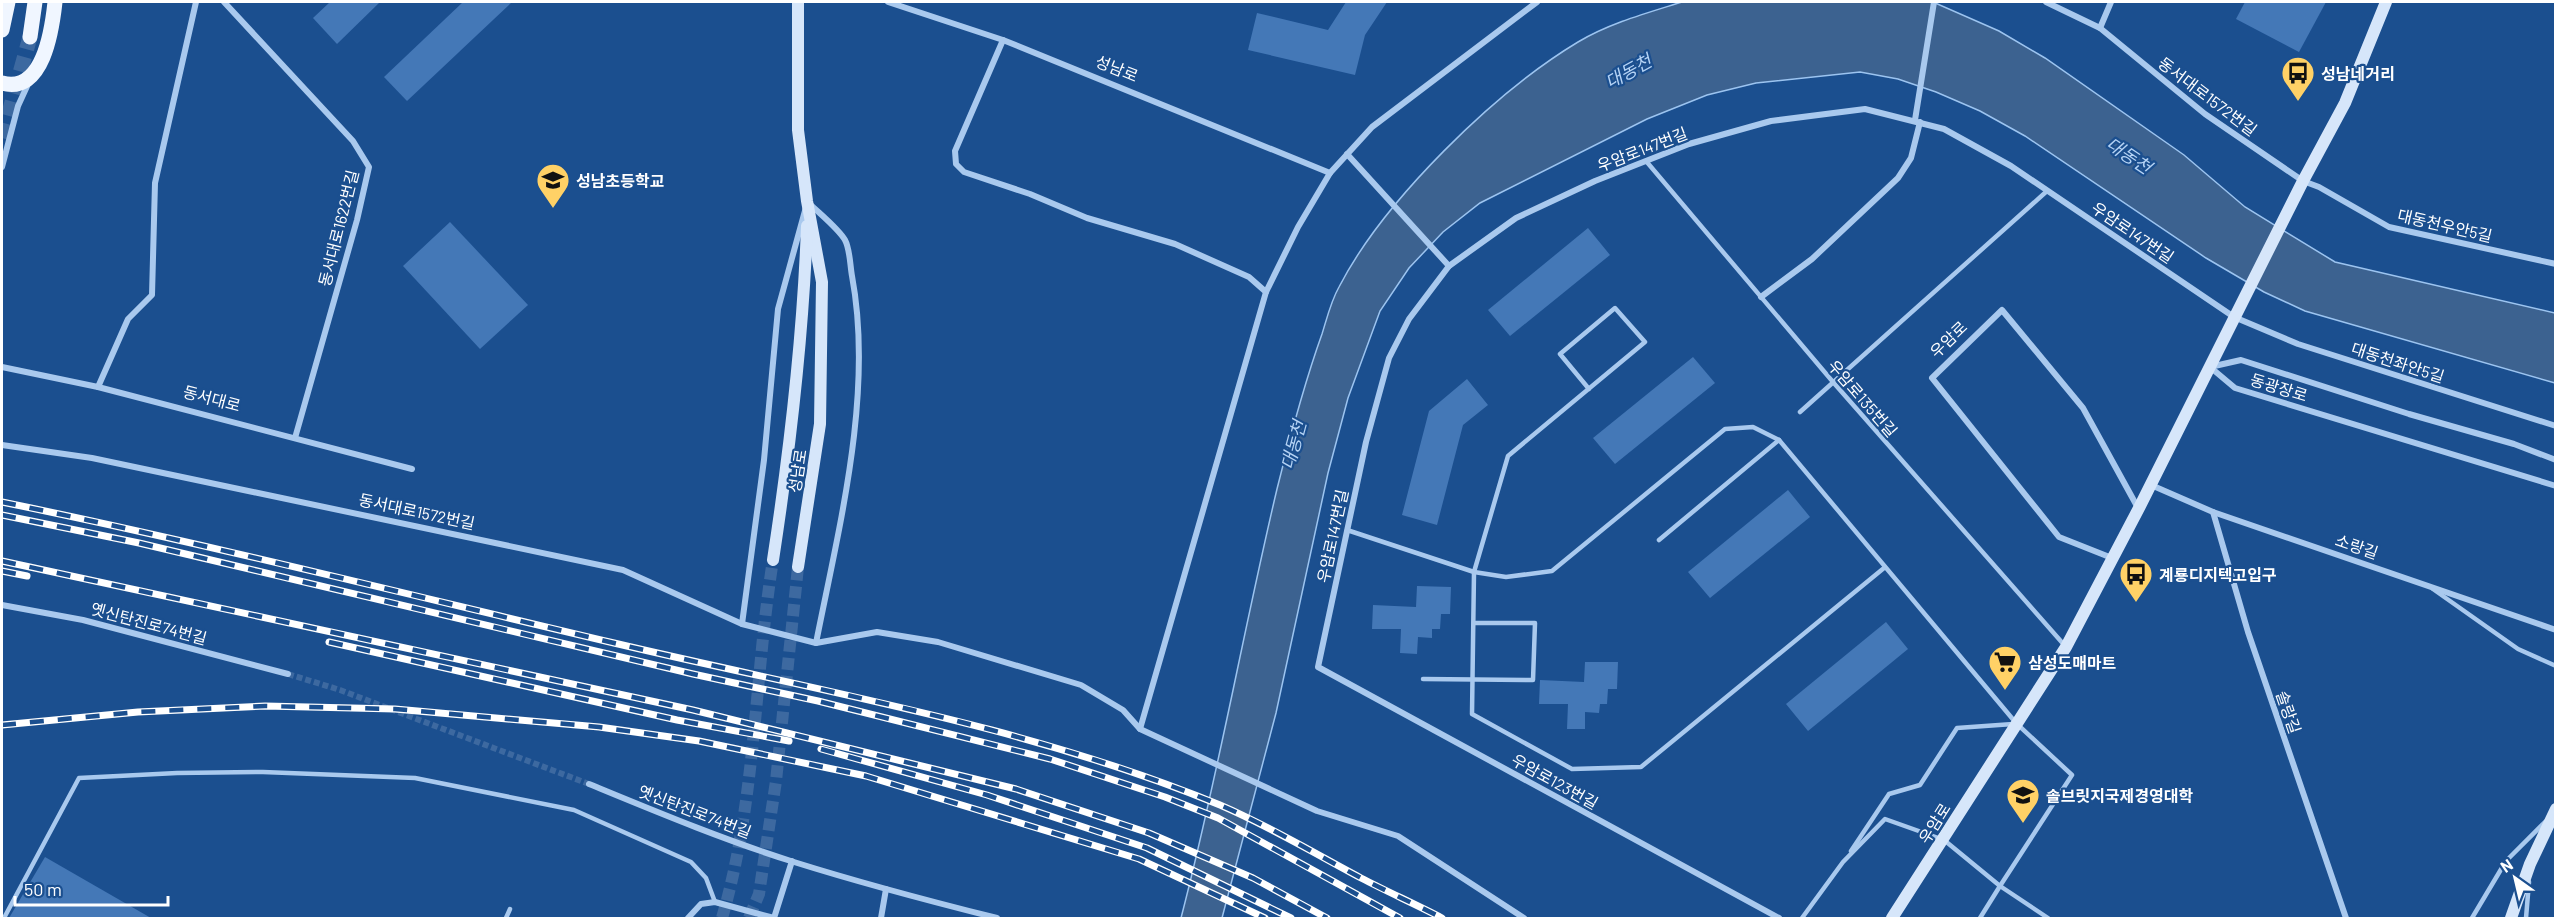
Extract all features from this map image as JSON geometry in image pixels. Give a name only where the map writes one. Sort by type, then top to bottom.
[{"type":"main road","points":[[2,30],[8,2]]},
{"type":"main road","points":[[30,37],[35,2]]},
{"type":"main road","points":[[2,83],[12,86],[31,78],[50,41],[55,2]]},
{"type":"main road","name":"성남로","points":[[798,2],[798,130],[807,201],[822,282],[820,424],[798,567]]},
{"type":"main road","name":"우암로","points":[[1892,918],[2066,647],[2345,103],[2386,2]]},
{"type":"main road","name":"성남로","points":[[773,560],[794,421],[805,278],[807,201]]},
{"type":"main road","points":[[2511,918],[2530,864],[2554,811]]},
{"type":"street","points":[[98,387],[128,319],[152,295],[155,183],[196,2]]},
{"type":"street","name":"동서대로1622번길","points":[[224,2],[353,141],[369,167],[357,220],[295,438]]},
{"type":"street","name":"성남로","points":[[888,2],[1003,40],[1330,173]]},
{"type":"street","points":[[1140,729],[1239,379],[1266,292],[1298,227],[1330,173],[1372,127],[1537,2]]},
{"type":"street","points":[[1761,297],[1812,259],[1898,178],[1911,158],[1917,121],[1916,111],[1934,2]]},
{"type":"street","name":"동서대로1572번길","points":[[2046,2],[2100,28],[2205,114],[2303,181]]},
{"type":"street","points":[[2100,28],[2111,2]]},
{"type":"street","points":[[1003,40],[955,151],[956,164],[964,172],[1030,194],[1087,218],[1175,244],[1249,277],[1266,292]]},
{"type":"street","points":[[2,167],[3,151],[18,106],[31,78]]},
{"type":"street","name":"우암로147번길","points":[[1318,667],[1366,442],[1389,358],[1409,319],[1449,266],[1516,218],[1594,181],[1689,144],[1771,121],[1865,109],[1944,129],[2010,166],[2234,317]]},
{"type":"street","points":[[1347,154],[1449,266]]},
{"type":"street","name":"대동천우안5길","points":[[2303,181],[2319,187],[2390,227],[2556,264]]},
{"type":"street","points":[[742,624],[764,460],[778,309],[807,201]]},
{"type":"street","points":[[807,201],[845,240],[858,321],[859,365],[854,427],[839,524],[816,643],[877,632],[938,642],[1081,685],[1123,710],[1140,729],[1317,811],[1398,836],[1524,918]]},
{"type":"street","name":"우암로","points":[[2113,558],[2059,537],[1932,378],[2002,310],[2083,408],[2139,508]]},
{"type":"street","name":"대동천좌안5길","points":[[2234,317],[2298,344],[2556,426]]},
{"type":"street","name":"동광장로","points":[[2210,367],[2241,360],[2409,414],[2514,444],[2556,460]]},
{"type":"street","name":"동서대로","points":[[2,367],[98,387],[412,469]]},
{"type":"street","name":"동광장로","points":[[2210,367],[2235,388],[2556,486]]},
{"type":"street","name":"동서대로1572번길","points":[[2,445],[103,460],[623,570],[742,624],[816,643]]},
{"type":"street","name":"소랑길","points":[[2150,485],[2213,512],[2556,630]]},
{"type":"street","name":"솔랑길","points":[[2213,512],[2252,643],[2346,918]]},
{"type":"street","name":"옛신탄진로74번길","points":[[2,605],[83,620],[288,674]]},
{"type":"street","name":"우암로123번길","points":[[1318,667],[1779,918]]},
{"type":"street","name":"옛신탄진로74번길","points":[[589,784],[678,821],[792,861],[886,890],[997,918]]},
{"type":"street","points":[[688,918],[701,904],[715,902],[774,918],[792,861]]},
{"type":"street","points":[[881,918],[886,890]]},
{"type":"lane","name":"우암로135번길","points":[[1646,161],[1833,382],[2066,647]]},
{"type":"lane","points":[[1800,412],[2047,190]]},
{"type":"lane","points":[[1589,389],[1560,354],[1615,308],[1645,342],[1589,389],[1508,456],[1474,572],[1472,714],[1572,769],[1641,767],[1884,568]]},
{"type":"lane","points":[[1347,530],[1474,572],[1506,577],[1552,571],[1725,429],[1753,427],[1779,440],[2016,723],[2072,775],[1980,918]]},
{"type":"lane","points":[[1659,540],[1779,440]]},
{"type":"lane","points":[[2426,585],[2518,650],[2556,666]]},
{"type":"lane","points":[[1423,680],[1533,680],[1535,623],[1474,623]]},
{"type":"lane","points":[[1802,918],[1844,862],[1888,794],[1920,785],[1957,728],[2016,723]]},
{"type":"lane","points":[[4,918],[79,778],[177,773],[263,772],[415,778],[574,810],[691,862],[706,878],[715,902]]},
{"type":"lane","points":[[2472,918],[2506,861],[2554,811]]},
{"type":"lane","points":[[1844,862],[1885,819],[1944,840],[2000,886],[2048,918]]},
{"type":"lane","points":[[2526,918],[2530,864]]},
{"type":"lane","points":[[506,918],[510,909]]},
{"type":"water","name":"대동천","points":[[1682,2],[1933,2],[1999,31],[2045,58],[2184,155],[2245,207],[2335,262],[2555,313],[2555,383],[2305,311],[2264,292],[2206,258],[2025,136],[1980,111],[1898,79],[1860,72],[1756,83],[1707,95],[1647,119],[1480,203],[1443,232],[1409,268],[1380,311],[1348,398],[1328,473],[1276,713],[1222,918],[1181,918],[1207,811],[1277,489],[1309,372],[1331,304],[1339,287],[1384,219],[1413,184],[1444,151],[1512,89],[1546,63],[1590,35],[1629,19]]},
{"type":"building","points":[[330,2],[380,2],[337,44],[313,18]]},
{"type":"building","points":[[463,2],[512,2],[407,101],[384,77]]},
{"type":"building","points":[[1346,2],[1387,2],[1365,35],[1355,75],[1248,50],[1257,13],[1328,30]]},
{"type":"building","points":[[2245,2],[2326,2],[2299,52],[2236,19]]},
{"type":"building","points":[[450,222],[528,305],[480,349],[403,266]]},
{"type":"building","points":[[1588,228],[1610,255],[1510,336],[1488,310]]},
{"type":"building","points":[[1693,357],[1715,383],[1615,464],[1593,438]]},
{"type":"building","points":[[1467,379],[1488,405],[1463,425],[1437,525],[1402,515],[1429,411]]},
{"type":"building","points":[[1788,490],[1810,517],[1710,598],[1688,572]]},
{"type":"building","points":[[1417,586],[1451,587],[1450,614],[1441,614],[1440,629],[1432,629],[1432,638],[1418,637],[1417,654],[1400,653],[1401,629],[1372,629],[1373,605],[1416,607]]},
{"type":"building","points":[[1886,622],[1908,649],[1808,731],[1786,704]]},
{"type":"building","points":[[1585,662],[1618,662],[1617,689],[1608,689],[1607,704],[1600,704],[1599,713],[1585,712],[1585,729],[1567,729],[1568,704],[1539,704],[1540,680],[1584,682]]},
{"type":"building","points":[[45,857],[151,918],[9,918]]},
{"type":"tunnel","points":[[2,138],[30,37]]},
{"type":"tunnel","points":[[722,918],[742,830],[773,560]]},
{"type":"tunnel","points":[[749,918],[759,894],[776,781],[798,567]]},
{"type":"tunnel","points":[[288,674],[340,690],[589,784]]},
{"type":"railway","points":[[2,502],[232,552],[997,731],[1147,777],[1220,805],[1442,918]]},
{"type":"railway","points":[[2,515],[139,543],[693,674],[818,701],[1050,759],[1165,797],[1218,818],[1400,918]]},
{"type":"railway","points":[[2,561],[693,710],[1016,789],[1149,833],[1253,878],[1327,918]]},
{"type":"railway","points":[[2,571],[27,576]]},
{"type":"railway","points":[[329,642],[677,720],[789,741]]},
{"type":"railway","points":[[2,725],[138,712],[265,706],[395,709],[599,727],[699,741],[866,776],[1139,859],[1265,918]]},
{"type":"railway","points":[[821,749],[987,795],[1147,848],[1291,918]]},
{"type":"place","name":"성남네거리","points":[[2298,102]]},
{"type":"place","name":"성남초등학교","points":[[553,209]]},
{"type":"place","name":"계룡디지텍고입구","points":[[2136,603]]},
{"type":"place","name":"삼성도매마트","points":[[2005,691]]},
{"type":"place","name":"솔브릿지국제경영대학","points":[[2023,824]]}]
